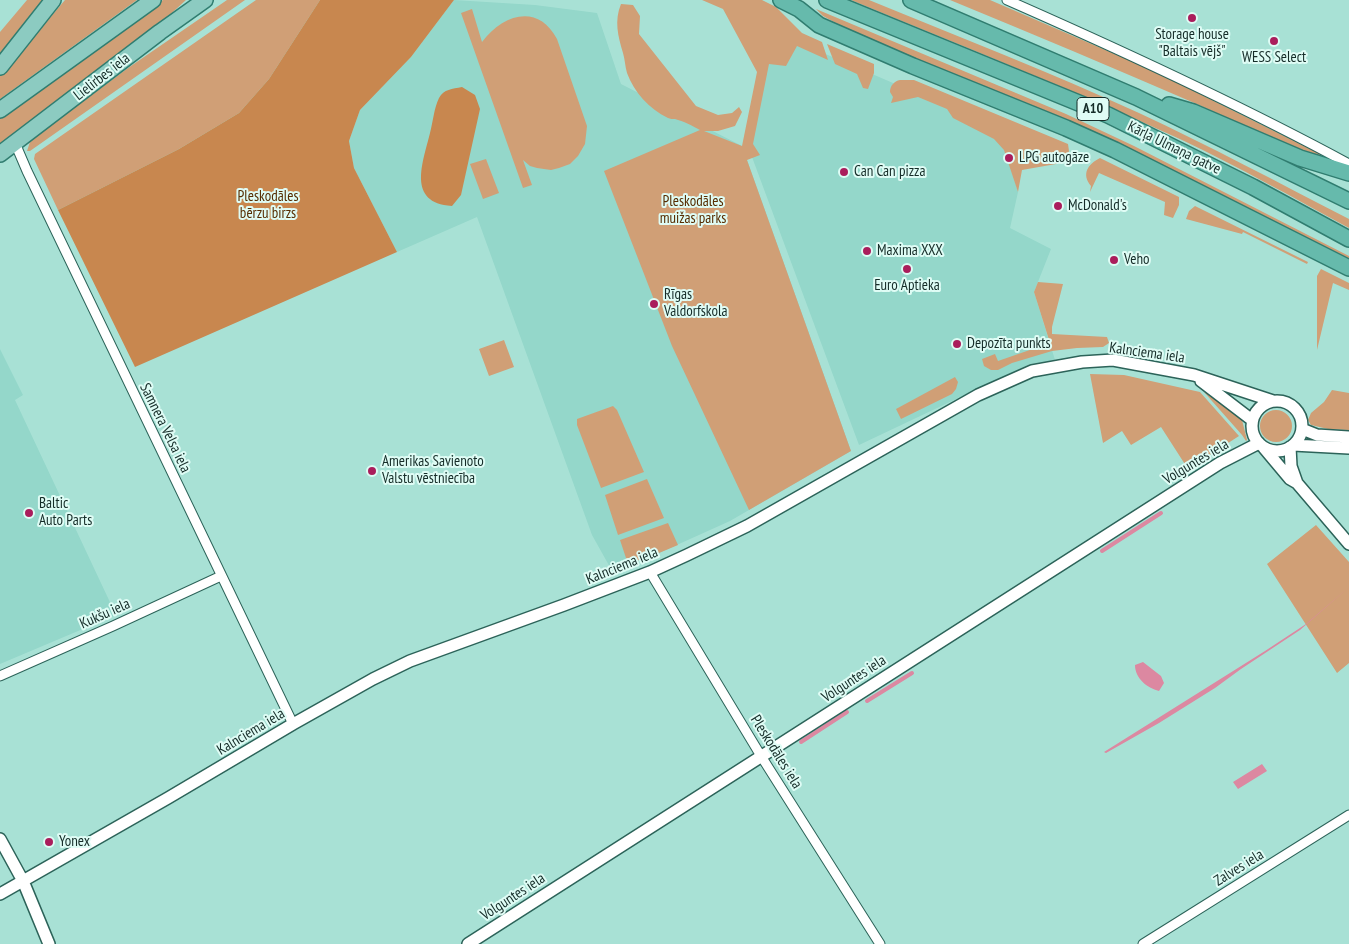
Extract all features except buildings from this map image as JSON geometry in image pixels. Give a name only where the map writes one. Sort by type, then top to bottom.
[{"type":"highway","points":[[782,0],[800,9],[819,25],[1107,147],[1349,268]]},
{"type":"highway","name":"Kārļa Ulmaņa gatve","points":[[827,0],[1108,115],[1253,187],[1349,238]]},
{"type":"highway","name":"Kārļa Ulmaņa gatve","points":[[911,0],[1136,97],[1349,201]]},
{"type":"highway","points":[[1136,97],[1193,112],[1300,158],[1349,173]]},
{"type":"main road","points":[[0,67],[53,0]]},
{"type":"main road","name":"Lielirbes iela","points":[[0,110],[152,0]]},
{"type":"main road","name":"Lielirbes iela","points":[[0,154],[205,0]]},
{"type":"street","points":[[928,0],[944,13]]},
{"type":"street","points":[[1007,0],[1158,68],[1297,136],[1349,164]]},
{"type":"street","name":"Samnera Velsa iela","points":[[15,143],[26,171],[292,724]]},
{"type":"street","name":"Kalnciema iela","points":[[0,894],[168,798],[292,724],[410,661],[650,572],[747,526],[978,395],[1032,371],[1082,362],[1114,360],[1194,375],[1274,401]]},
{"type":"street","points":[[1194,375],[1252,420]]},
{"type":"street","points":[[1297,483],[1291,466],[1292,446],[1299,438],[1302,429],[1298,414],[1294,408],[1282,402],[1274,401],[1264,404],[1256,411],[1252,420],[1252,429],[1262,446],[1290,479],[1297,483],[1349,544]]},
{"type":"street","points":[[1302,429],[1317,435],[1349,437]]},
{"type":"street","points":[[1262,446],[1278,451],[1292,446],[1349,448]]},
{"type":"street","name":"Volguntes iela","points":[[468,944],[1212,468],[1262,446]]},
{"type":"street","name":"Pleskodāles iela","points":[[650,572],[761,756],[880,944]]},
{"type":"street","name":"Kukšu iela","points":[[0,676],[221,576]]},
{"type":"street","name":"Zalves iela","points":[[1143,944],[1349,815]]},
{"type":"street","points":[[0,839],[24,881],[49,944]]},
{"type":"shaded area","name":"Rīgas Valdorfskola","points":[[454,0],[535,5],[597,13],[621,84],[742,146],[851,451],[730,521],[659,553],[611,569],[592,535],[477,217],[397,252],[354,168],[349,141],[360,110],[411,57]]},
{"type":"shaded area","points":[[793,40],[1000,129],[1018,192],[1010,228],[1051,249],[1034,292],[1055,360],[1030,364],[859,445],[749,149],[766,58]]},
{"type":"shaded area","points":[[0,349],[23,395],[15,400],[116,615],[0,664]]},
{"type":"shaded area","points":[[1349,587],[1300,630],[1215,688],[1159,723],[1106,753],[1104,752],[1306,624]]},
{"type":"shaded area","points":[[1143,662],[1161,676],[1164,683],[1159,691],[1150,688],[1139,678],[1135,665]]},
{"type":"shaded area","points":[[1262,764],[1267,771],[1238,789],[1233,782]]},
{"type":"green space","points":[[27,0],[45,0],[0,54],[0,32]]},
{"type":"green space","points":[[65,0],[137,0],[0,99],[0,76]]},
{"type":"green space","points":[[163,0],[186,0],[163,21],[0,145],[0,118]]},
{"type":"green space","points":[[227,0],[245,0],[30,151],[27,151],[30,142],[39,134],[128,68]]},
{"type":"green space","points":[[256,0],[320,0],[269,79],[239,113],[179,149],[58,210],[34,159],[35,154]]},
{"type":"green space","name":"Pleskodāles bērzu birzs","points":[[320,0],[454,0],[411,57],[360,110],[349,141],[354,168],[397,252],[135,367],[58,210],[179,149],[239,113],[269,79]]},
{"type":"green space","name":"Pleskodāles muižas parks","points":[[702,0],[762,0],[776,7],[802,33],[822,42],[828,60],[797,46],[786,66],[769,64],[753,144],[760,155],[747,160],[851,451],[749,510],[672,346],[604,171],[700,130],[685,122],[661,114],[643,99],[634,87],[627,73],[618,35],[617,22],[621,4],[633,5],[640,16],[639,34],[696,106],[718,115],[732,113],[739,107],[742,112],[735,126],[718,131],[704,131],[742,146],[757,72],[723,9]]},
{"type":"green space","points":[[851,0],[869,0],[1038,69],[1139,113],[1349,219],[1349,228],[1182,140],[1059,86]]},
{"type":"green space","points":[[950,0],[990,0],[1154,71],[1328,158],[1262,135],[1199,105]]},
{"type":"green space","points":[[472,9],[482,42],[490,32],[500,25],[520,16],[540,20],[549,28],[557,39],[587,126],[585,144],[578,156],[570,164],[551,170],[530,166],[523,160],[532,185],[523,188],[461,13]]},
{"type":"green space","points":[[816,9],[1066,114],[1134,146],[1349,256],[1349,263],[869,41],[823,16]]},
{"type":"green space","points":[[827,44],[874,64],[874,73],[868,89],[863,88],[857,74],[835,64]]},
{"type":"green space","points":[[900,80],[914,80],[1068,144],[1069,151],[1066,159],[1056,164],[1022,170],[1018,192],[1004,150],[994,139],[953,118],[947,109],[918,97],[891,103],[893,97],[890,92],[891,88],[894,83]]},
{"type":"green space","points":[[462,87],[475,95],[480,109],[461,195],[452,206],[438,203],[428,197],[423,189],[421,179],[424,156],[439,98],[446,91]]},
{"type":"green space","points":[[1100,158],[1179,197],[1179,205],[1173,218],[1164,215],[1165,202],[1099,173],[1090,192],[1091,186],[1086,173],[1089,166]]},
{"type":"green space","points":[[486,159],[499,193],[483,199],[470,164]]},
{"type":"green space","points":[[1195,206],[1308,262],[1307,264],[1243,232],[1242,234],[1186,219],[1189,211]]},
{"type":"green space","points":[[1321,269],[1349,283],[1349,290],[1333,283],[1317,350],[1317,276]]},
{"type":"green space","points":[[1038,282],[1063,284],[1052,327],[1052,334],[1107,337],[1109,343],[1103,347],[1052,351],[1012,363],[998,370],[991,370],[984,366],[982,359],[995,354],[998,361],[1050,343],[1034,292]]},
{"type":"green space","points":[[504,340],[514,367],[489,376],[479,349]]},
{"type":"green space","points":[[1090,374],[1124,375],[1200,392],[1239,436],[1188,469],[1161,427],[1131,445],[1122,431],[1103,443]]},
{"type":"green space","points":[[955,377],[958,382],[952,394],[901,419],[896,409]]},
{"type":"green space","points":[[1332,390],[1349,393],[1349,430],[1328,429],[1311,425],[1308,420],[1311,413],[1324,402]]},
{"type":"green space","points":[[1204,392],[1210,394],[1241,416],[1246,441],[1242,435]]},
{"type":"green space","points":[[613,406],[617,410],[644,472],[601,488],[577,425],[577,419]]},
{"type":"green space","points":[[1276,410],[1282,411],[1287,415],[1291,420],[1291,432],[1287,437],[1282,441],[1276,442],[1270,441],[1265,437],[1261,432],[1260,426],[1261,420],[1265,415],[1270,411]]},
{"type":"green space","points":[[647,479],[664,518],[618,535],[605,495]]},
{"type":"green space","points":[[668,523],[678,545],[628,564],[620,540]]},
{"type":"green space","points":[[1316,525],[1349,562],[1349,663],[1337,673],[1267,564]]},
{"type":"waterway","points":[[1102,551],[1161,513]]},
{"type":"waterway","points":[[867,701],[912,673]]},
{"type":"waterway","points":[[801,742],[847,712]]},
{"type":"place","name":"Storage house \"Baltais vējš\"","points":[[1192,18]]},
{"type":"place","name":"WESS Select","points":[[1274,41]]},
{"type":"place","name":"LPG autogāze","points":[[1009,158]]},
{"type":"place","name":"Can Can pizza","points":[[844,172]]},
{"type":"place","name":"McDonald's","points":[[1058,206]]},
{"type":"place","name":"Maxima XXX","points":[[867,251]]},
{"type":"place","name":"Veho","points":[[1114,260]]},
{"type":"place","name":"Euro Aptieka","points":[[907,269]]},
{"type":"place","name":"Rīgas Valdorfskola","points":[[654,304]]},
{"type":"place","name":"Depozīta punkts","points":[[957,344]]},
{"type":"place","name":"Amerikas Savienoto Valstu vēstniecība","points":[[372,471]]},
{"type":"place","name":"Baltic Auto Parts","points":[[29,513]]},
{"type":"place","name":"Yonex","points":[[49,842]]}]
